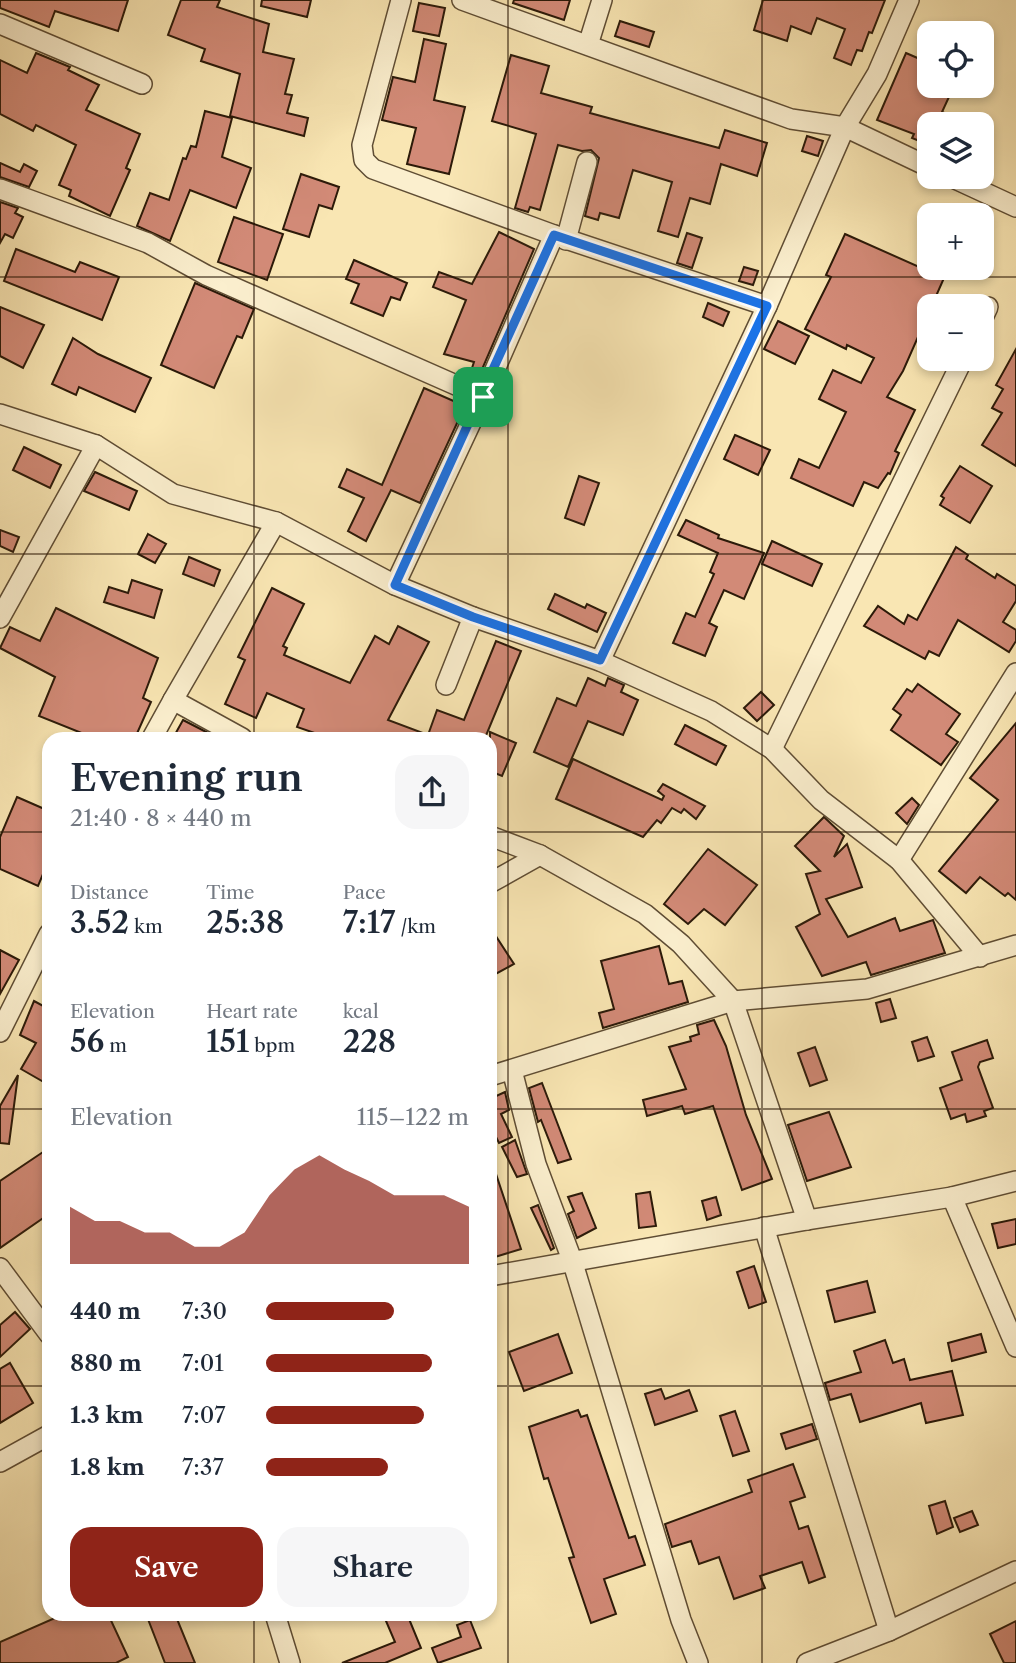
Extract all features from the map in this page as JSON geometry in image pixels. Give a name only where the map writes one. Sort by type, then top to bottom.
[{"type":"street","points":[[401,0],[362,145],[364,160],[373,169],[560,237],[767,306]]},
{"type":"street","points":[[462,0],[791,120],[845,127],[917,161]]},
{"type":"street","points":[[589,45],[602,0]]},
{"type":"street","points":[[600,660],[767,306],[845,127],[877,74],[909,0]]},
{"type":"street","points":[[0,24],[142,84]]},
{"type":"street","points":[[395,585],[560,237],[587,162]]},
{"type":"street","points":[[0,189],[148,243],[206,275],[483,397]]},
{"type":"street","points":[[977,189],[1016,207]]},
{"type":"street","points":[[772,749],[957,371]]},
{"type":"street","points":[[0,414],[96,445],[173,494],[276,522],[395,585],[473,617],[600,660],[711,711],[772,749],[821,800],[900,860],[980,957]]},
{"type":"street","points":[[0,618],[96,445]]},
{"type":"street","points":[[155,732],[276,522]]},
{"type":"street","points":[[446,685],[473,617]]},
{"type":"street","points":[[900,860],[1014,683]]},
{"type":"street","points":[[173,700],[231,732]]},
{"type":"street","points":[[497,839],[540,855],[645,914],[681,944],[733,1001],[807,1220]]},
{"type":"street","points":[[497,879],[540,855]]},
{"type":"street","points":[[497,1074],[733,1001],[867,989],[1016,945]]},
{"type":"street","points":[[0,1032],[42,948]]},
{"type":"street","points":[[512,1070],[536,1164],[572,1260],[681,1620],[698,1663]]},
{"type":"street","points":[[497,1275],[952,1197],[1016,1181]]},
{"type":"street","points":[[952,1197],[1016,1347]]},
{"type":"street","points":[[764,1227],[889,1631]]},
{"type":"street","points":[[0,1268],[42,1325]]},
{"type":"street","points":[[0,1462],[42,1439]]},
{"type":"street","points":[[807,1663],[889,1631],[1016,1571]]},
{"type":"street","points":[[277,1621],[290,1663]]},
{"type":"building","points":[[0,0],[128,0],[118,31],[55,11],[49,27],[0,8]]},
{"type":"building","points":[[181,0],[220,0],[217,7],[269,24],[263,52],[294,59],[285,94],[292,95],[287,113],[308,118],[304,136],[230,116],[240,74],[201,61],[205,49],[168,35]]},
{"type":"building","points":[[262,0],[311,0],[307,17],[261,6]]},
{"type":"building","points":[[514,0],[570,0],[564,20],[513,3]]},
{"type":"building","points":[[763,0],[885,0],[872,33],[869,32],[862,51],[857,50],[851,65],[834,58],[845,29],[817,18],[811,34],[791,26],[787,41],[754,30]]},
{"type":"building","points":[[419,3],[445,8],[439,36],[413,31]]},
{"type":"building","points":[[620,21],[654,32],[649,47],[615,36]]},
{"type":"building","points":[[424,39],[446,44],[434,100],[465,107],[449,174],[407,164],[416,128],[382,120],[393,77],[415,82]]},
{"type":"building","points":[[36,53],[70,67],[68,70],[99,85],[86,110],[140,134],[126,168],[130,170],[110,216],[69,196],[71,190],[59,185],[76,145],[36,125],[33,131],[0,114],[0,60],[27,73]]},
{"type":"building","points":[[906,53],[917,58],[917,98],[948,98],[942,112],[917,112],[917,140],[912,138],[914,134],[877,120]]},
{"type":"building","points":[[511,55],[549,66],[541,93],[592,107],[590,113],[719,148],[725,130],[767,143],[757,176],[721,164],[710,204],[690,198],[678,237],[658,231],[672,182],[633,170],[619,218],[600,213],[598,220],[585,216],[599,158],[591,150],[582,151],[558,145],[540,210],[530,207],[528,212],[515,208],[536,134],[492,121]]},
{"type":"building","points":[[205,111],[232,118],[222,157],[251,168],[236,208],[190,190],[170,241],[137,226],[150,193],[169,200],[183,158],[186,159],[191,146],[196,147]]},
{"type":"building","points":[[807,136],[823,141],[818,156],[802,151]]},
{"type":"building","points":[[0,163],[20,172],[24,164],[37,171],[29,187],[0,177]]},
{"type":"building","points":[[301,174],[339,187],[332,209],[319,205],[309,237],[283,229]]},
{"type":"building","points":[[0,202],[18,208],[15,213],[23,217],[13,238],[5,234],[0,243]]},
{"type":"building","points":[[234,217],[283,234],[267,280],[218,262]]},
{"type":"building","points":[[499,232],[534,249],[480,374],[471,371],[474,362],[444,354],[466,300],[433,287],[439,272],[472,284]]},
{"type":"building","points":[[687,233],[702,238],[692,268],[677,263]]},
{"type":"building","points":[[845,234],[917,266],[917,280],[943,280],[937,294],[917,294],[917,339],[903,371],[887,397],[915,410],[895,451],[899,453],[890,474],[888,473],[878,488],[864,482],[853,506],[791,478],[799,459],[819,468],[846,412],[819,399],[833,370],[861,383],[874,358],[847,345],[846,349],[805,329],[831,277],[826,275]]},
{"type":"building","points":[[16,249],[75,272],[80,262],[119,277],[102,320],[4,281]]},
{"type":"building","points":[[354,260],[407,283],[400,300],[391,297],[383,316],[351,303],[359,284],[346,279]]},
{"type":"building","points":[[744,267],[758,271],[753,285],[739,281]]},
{"type":"building","points":[[195,283],[254,309],[242,338],[237,336],[214,388],[161,365]]},
{"type":"building","points":[[708,303],[729,312],[723,326],[703,317]]},
{"type":"building","points":[[0,307],[44,325],[23,368],[0,356]]},
{"type":"building","points":[[778,321],[809,336],[795,364],[764,349]]},
{"type":"building","points":[[73,338],[98,354],[151,378],[135,412],[79,387],[76,395],[52,384]]},
{"type":"building","points":[[1016,349],[1016,466],[982,445],[1002,413],[992,408],[1003,389],[996,385]]},
{"type":"building","points":[[424,388],[465,406],[420,503],[391,490],[366,541],[348,531],[364,498],[339,487],[347,469],[382,485]]},
{"type":"building","points":[[735,435],[770,450],[758,475],[724,459]]},
{"type":"building","points":[[24,447],[61,465],[50,488],[13,470]]},
{"type":"building","points":[[960,466],[992,486],[970,523],[940,505],[944,498],[941,496]]},
{"type":"building","points":[[95,472],[137,491],[129,510],[84,491]]},
{"type":"building","points":[[579,476],[599,483],[584,525],[565,518]]},
{"type":"building","points":[[686,520],[719,535],[718,538],[764,553],[744,599],[724,590],[709,623],[717,627],[705,656],[673,643],[686,613],[695,617],[714,574],[710,572],[718,553],[678,535]]},
{"type":"building","points":[[0,530],[19,537],[13,552],[0,546]]},
{"type":"building","points":[[148,534],[166,544],[155,563],[138,554]]},
{"type":"building","points":[[772,541],[822,564],[812,586],[762,564]]},
{"type":"building","points":[[956,547],[968,555],[966,559],[995,578],[997,574],[1016,586],[1016,601],[1003,622],[1016,630],[1016,641],[1009,652],[958,620],[939,656],[929,651],[925,659],[864,626],[878,606],[904,624],[908,615],[917,620]]},
{"type":"building","points":[[189,557],[220,570],[214,586],[183,574]]},
{"type":"building","points":[[132,580],[162,590],[154,618],[104,602],[109,587],[128,593]]},
{"type":"building","points":[[272,588],[304,604],[283,646],[287,648],[284,655],[350,683],[375,636],[389,644],[398,626],[429,642],[388,720],[420,732],[312,732],[297,727],[304,709],[267,693],[256,718],[225,704],[245,660],[238,657]]},
{"type":"building","points":[[555,594],[585,608],[587,604],[606,613],[597,632],[548,609]]},
{"type":"building","points":[[56,608],[158,658],[143,698],[151,702],[138,732],[79,732],[39,716],[55,677],[0,648],[10,627],[40,641]]},
{"type":"building","points":[[496,641],[521,651],[487,732],[429,732],[437,710],[464,720]]},
{"type":"building","points":[[588,678],[605,686],[608,678],[624,685],[621,692],[638,700],[623,735],[588,721],[568,767],[534,752],[557,698],[576,706]]},
{"type":"building","points":[[918,684],[960,714],[946,734],[958,742],[941,765],[891,730],[901,715],[893,709],[907,689],[912,692]]},
{"type":"building","points":[[761,692],[774,705],[757,721],[744,708]]},
{"type":"building","points":[[183,720],[206,732],[176,732]]},
{"type":"building","points":[[1016,723],[1016,900],[1008,893],[1005,896],[980,877],[966,893],[939,871],[998,800],[970,778]]},
{"type":"building","points":[[685,725],[726,746],[716,765],[675,744]]},
{"type":"building","points":[[497,735],[516,743],[502,776],[497,774]]},
{"type":"building","points":[[573,759],[662,800],[664,796],[658,791],[663,784],[705,806],[696,819],[684,809],[681,813],[672,808],[661,823],[657,820],[643,837],[556,799]]},
{"type":"building","points":[[17,797],[42,808],[42,877],[38,886],[0,869],[0,837]]},
{"type":"building","points":[[912,798],[919,805],[907,824],[896,813]]},
{"type":"building","points":[[824,817],[844,836],[834,857],[847,844],[862,887],[826,899],[848,937],[895,918],[900,931],[933,920],[945,953],[871,975],[866,962],[822,976],[796,927],[820,914],[806,874],[820,871],[795,846]]},
{"type":"building","points":[[708,849],[757,885],[725,925],[704,909],[688,924],[664,904]]},
{"type":"building","points":[[497,938],[514,964],[497,973]]},
{"type":"building","points":[[659,946],[669,984],[682,981],[688,1002],[603,1028],[599,1013],[614,1009],[601,961]]},
{"type":"building","points":[[0,950],[19,960],[0,994]]},
{"type":"building","points":[[890,999],[896,1018],[881,1022],[876,1003]]},
{"type":"building","points":[[34,1001],[42,1005],[42,1081],[21,1069],[36,1043],[20,1035]]},
{"type":"building","points":[[714,1020],[726,1046],[746,1115],[772,1179],[742,1190],[713,1106],[685,1114],[682,1106],[647,1116],[643,1100],[686,1089],[669,1047],[691,1041],[690,1037],[699,1034],[697,1025]]},
{"type":"building","points":[[927,1037],[934,1056],[918,1061],[912,1042]]},
{"type":"building","points":[[987,1040],[993,1058],[980,1062],[978,1067],[993,1108],[984,1111],[986,1116],[967,1122],[965,1114],[951,1119],[940,1088],[962,1080],[952,1052]]},
{"type":"building","points":[[815,1047],[827,1080],[810,1086],[798,1053]]},
{"type":"building","points":[[18,1075],[9,1144],[0,1143],[0,1106]]},
{"type":"building","points":[[542,1083],[571,1159],[558,1163],[541,1120],[538,1122],[529,1088]]},
{"type":"building","points":[[505,1092],[509,1110],[501,1114],[512,1137],[499,1143],[497,1139],[497,1096]]},
{"type":"building","points":[[829,1112],[851,1167],[807,1181],[788,1125]]},
{"type":"building","points":[[515,1140],[527,1174],[517,1177],[502,1147]]},
{"type":"building","points":[[42,1153],[42,1219],[0,1248],[0,1181]]},
{"type":"building","points":[[497,1177],[521,1249],[497,1256]]},
{"type":"building","points":[[650,1192],[656,1226],[639,1228],[636,1194]]},
{"type":"building","points":[[582,1193],[596,1228],[577,1238],[568,1214],[574,1211],[568,1197]]},
{"type":"building","points":[[716,1197],[721,1215],[707,1220],[702,1201]]},
{"type":"building","points":[[538,1205],[554,1248],[551,1250],[531,1208]]},
{"type":"building","points":[[1016,1219],[1016,1244],[998,1248],[992,1224]]},
{"type":"building","points":[[754,1266],[766,1302],[749,1308],[737,1272]]},
{"type":"building","points":[[867,1281],[875,1312],[835,1322],[827,1291]]},
{"type":"building","points":[[15,1312],[30,1329],[0,1357],[0,1325]]},
{"type":"building","points":[[558,1334],[572,1373],[524,1391],[509,1352]]},
{"type":"building","points":[[981,1334],[986,1352],[952,1361],[948,1343]]},
{"type":"building","points":[[885,1340],[893,1363],[904,1359],[910,1380],[952,1371],[963,1415],[926,1423],[921,1403],[860,1422],[851,1394],[830,1400],[825,1383],[861,1372],[854,1351]]},
{"type":"building","points":[[10,1363],[33,1403],[0,1423],[0,1369]]},
{"type":"building","points":[[661,1389],[665,1399],[689,1390],[697,1411],[655,1425],[645,1394]]},
{"type":"building","points":[[578,1410],[581,1417],[587,1415],[629,1538],[635,1536],[645,1565],[604,1579],[616,1614],[591,1623],[569,1558],[574,1557],[548,1478],[544,1479],[529,1427]]},
{"type":"building","points":[[735,1411],[749,1451],[733,1456],[720,1416]]},
{"type":"building","points":[[812,1424],[817,1439],[786,1449],[781,1434]]},
{"type":"building","points":[[793,1464],[805,1497],[790,1502],[799,1529],[808,1526],[825,1577],[809,1583],[802,1562],[760,1576],[765,1588],[734,1599],[719,1557],[699,1564],[691,1541],[672,1547],[665,1524],[752,1492],[748,1480]]},
{"type":"building","points":[[945,1501],[953,1527],[937,1534],[929,1506]]},
{"type":"building","points":[[972,1511],[978,1525],[960,1532],[954,1518]]},
{"type":"building","points":[[48,1621],[111,1621],[128,1657],[116,1663],[0,1663],[0,1642]]},
{"type":"building","points":[[149,1621],[178,1621],[195,1663],[165,1663]]},
{"type":"building","points":[[386,1621],[410,1621],[421,1648],[385,1663],[342,1663],[395,1642]]},
{"type":"building","points":[[470,1621],[481,1648],[438,1663],[432,1648],[461,1637],[457,1625]]},
{"type":"building","points":[[1016,1621],[1016,1663],[1004,1663],[990,1634]]},
{"type":"route","points":[[554,235],[767,306],[600,660],[473,617],[395,585],[483,397],[554,235]]}]
